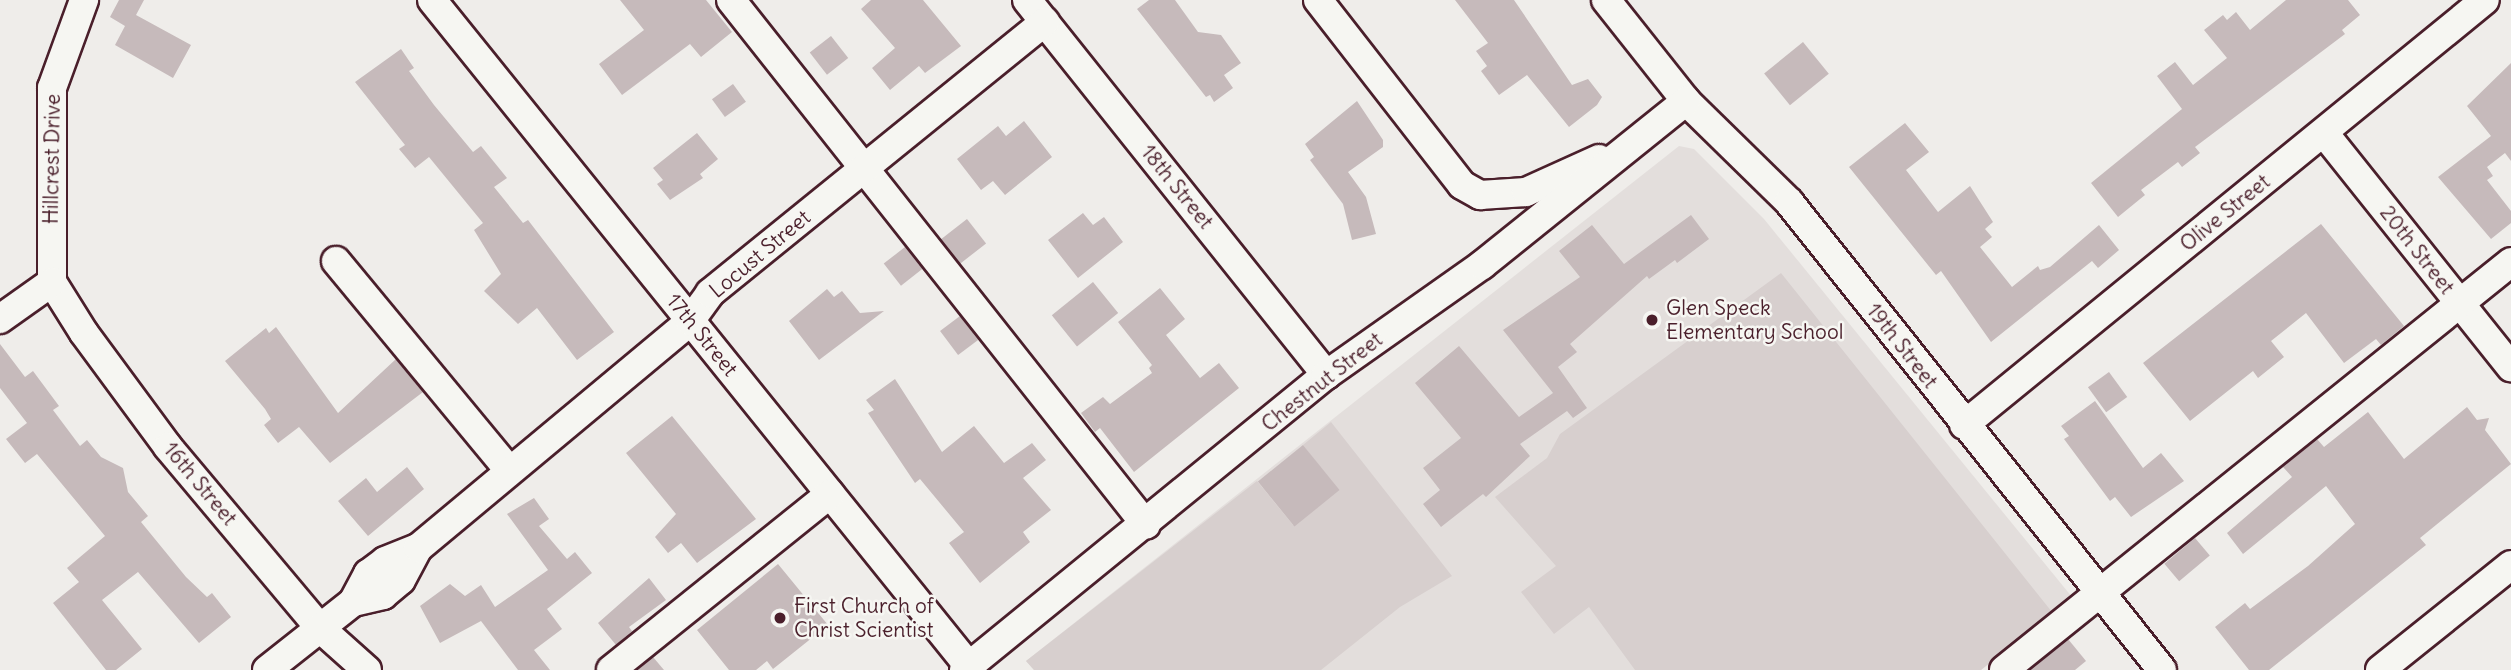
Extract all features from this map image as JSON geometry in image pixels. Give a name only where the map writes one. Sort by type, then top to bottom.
[{"type":"street","name":"Hillcrest Drive","points":[[52,282],[52,88],[84,0]]},
{"type":"street","name":"17th Street","points":[[432,0],[968,669]]},
{"type":"street","points":[[731,0],[866,166],[1146,525]]},
{"type":"street","name":"18th Street","points":[[1027,0],[1326,375]]},
{"type":"street","points":[[1318,0],[1462,185],[1480,195],[1526,192],[1630,145]]},
{"type":"street","name":"19th Street","points":[[1606,0],[1686,101],[1789,202],[1964,425],[2162,670]]},
{"type":"street","name":"Olive Street","points":[[1964,425],[2485,0]]},
{"type":"street","name":"Locust Street","points":[[267,670],[353,602],[383,595],[401,580],[418,548],[690,320],[710,293],[1045,22]]},
{"type":"street","name":"Chestnut Street","points":[[968,669],[1326,375],[1482,265],[1686,101]]},
{"type":"street","name":"20th Street","points":[[2324,133],[2511,367]]},
{"type":"street","points":[[336,261],[509,470]]},
{"type":"street","points":[[2004,670],[2511,262]]},
{"type":"street","points":[[0,319],[52,282]]},
{"type":"street","name":"16th Street","points":[[52,282],[84,333],[169,447],[320,628],[367,670]]},
{"type":"street","points":[[611,670],[830,494]]},
{"type":"street","points":[[2380,670],[2511,565]]},
{"type":"shaded area","name":"Glen Speck Elementary School","points":[[1679,146],[1694,149],[1764,219],[2072,597],[1981,670],[1034,670],[1026,661]]},
{"type":"shaded area","points":[[1781,273],[2052,612],[1981,670],[1635,670],[1589,607],[1554,634],[1521,592],[1556,566],[1495,497],[1547,458],[1560,434]]},
{"type":"shaded area","points":[[1331,422],[1452,576],[1400,607],[1321,670],[1034,670],[1026,661],[1257,481],[1293,525],[1338,490],[1303,445]]},
{"type":"building","points":[[119,0],[144,0],[136,15],[191,45],[173,78],[115,45],[125,26],[110,17]]},
{"type":"building","points":[[620,0],[706,0],[732,32],[701,57],[690,44],[622,95],[599,64],[644,30]]},
{"type":"building","points":[[871,0],[923,0],[961,46],[925,73],[919,66],[890,90],[872,68],[895,48],[861,9]]},
{"type":"building","points":[[1149,0],[1175,0],[1198,32],[1221,35],[1241,63],[1224,75],[1233,88],[1214,102],[1210,95],[1206,97],[1137,9]]},
{"type":"building","points":[[1455,0],[1514,0],[1572,85],[1588,79],[1602,97],[1597,105],[1569,127],[1527,75],[1499,95],[1481,71],[1487,66],[1476,51],[1488,43]]},
{"type":"building","points":[[2286,0],[2348,0],[2360,15],[2342,30],[2345,34],[2195,147],[2200,153],[2182,167],[2178,162],[2141,190],[2145,195],[2118,217],[2091,183],[2182,109],[2157,76],[2175,62],[2193,85],[2227,58],[2204,30],[2223,15],[2227,20],[2236,12],[2250,30]]},
{"type":"building","points":[[831,36],[848,58],[827,75],[810,53]]},
{"type":"building","points":[[1803,42],[1829,74],[1790,105],[1764,73]]},
{"type":"building","points":[[401,49],[414,68],[409,71],[434,105],[473,152],[481,146],[507,178],[494,187],[523,223],[528,220],[614,332],[577,360],[537,308],[518,324],[484,291],[501,274],[474,230],[483,223],[429,157],[415,168],[399,149],[405,145],[355,82]]},
{"type":"building","points":[[2511,63],[2511,161],[2505,153],[2487,167],[2493,176],[2487,180],[2511,211],[2511,223],[2491,239],[2438,177],[2491,136],[2467,106]]},
{"type":"building","points":[[733,84],[746,102],[725,117],[712,99]]},
{"type":"building","points":[[1357,101],[1383,140],[1383,147],[1348,172],[1366,197],[1376,234],[1352,240],[1343,204],[1310,160],[1314,157],[1305,144]]},
{"type":"building","points":[[1024,121],[1052,157],[1005,195],[993,181],[981,190],[957,159],[998,126],[1006,136]]},
{"type":"building","points":[[1905,123],[1929,152],[1906,170],[1938,212],[1970,186],[1993,222],[1985,229],[1992,237],[1980,247],[2012,287],[2038,266],[2040,270],[2050,267],[2099,225],[2119,250],[2098,268],[2092,261],[1991,342],[1941,271],[1936,275],[1849,167]]},
{"type":"building","points":[[697,133],[718,159],[700,174],[703,178],[670,200],[657,184],[663,180],[653,168]]},
{"type":"building","points":[[1083,213],[1093,225],[1104,217],[1123,242],[1078,278],[1048,240]]},
{"type":"building","points":[[1691,215],[1709,239],[1677,263],[1675,260],[1649,279],[1647,276],[1570,344],[1577,352],[1558,367],[1587,408],[1573,418],[1567,411],[1520,444],[1530,456],[1486,497],[1483,494],[1441,527],[1423,504],[1440,490],[1423,468],[1461,438],[1415,383],[1459,346],[1519,417],[1553,393],[1503,330],[1580,277],[1559,251],[1592,225],[1624,264]]},
{"type":"building","points":[[967,219],[986,243],[960,264],[941,239]]},
{"type":"building","points":[[2321,224],[2404,326],[2381,345],[2376,339],[2344,363],[2306,313],[2271,341],[2284,357],[2258,378],[2253,371],[2190,421],[2143,363]]},
{"type":"building","points":[[905,247],[922,269],[901,286],[884,264]]},
{"type":"building","points":[[1093,282],[1118,313],[1077,346],[1052,315]]},
{"type":"building","points":[[1160,288],[1185,319],[1166,335],[1200,378],[1219,363],[1239,388],[1134,472],[1100,428],[1095,432],[1081,413],[1103,397],[1110,404],[1152,373],[1149,368],[1152,365],[1118,322]]},
{"type":"building","points":[[827,289],[834,297],[842,291],[860,313],[884,311],[819,360],[789,321]]},
{"type":"building","points":[[960,316],[978,340],[958,355],[940,331]]},
{"type":"building","points":[[276,327],[338,413],[396,359],[423,392],[330,463],[299,427],[278,443],[264,425],[271,419],[265,409],[225,361],[266,328],[269,333]]},
{"type":"building","points":[[0,344],[25,377],[33,371],[59,406],[53,410],[80,446],[87,440],[101,457],[123,468],[128,492],[148,516],[141,522],[186,577],[207,597],[212,593],[231,617],[199,643],[138,572],[102,600],[142,649],[116,670],[106,670],[53,603],[79,582],[67,568],[105,536],[37,454],[25,463],[6,439],[27,423],[0,388]]},
{"type":"building","points":[[2109,372],[2127,397],[2106,412],[2088,387]]},
{"type":"building","points":[[895,379],[942,452],[974,426],[1004,463],[1032,443],[1046,460],[1023,478],[1051,510],[1023,532],[1030,542],[980,583],[949,543],[964,532],[920,479],[915,483],[868,413],[874,410],[866,400]]},
{"type":"building","points":[[2095,401],[2143,468],[2161,453],[2184,481],[2131,517],[2115,497],[2110,501],[2064,439],[2069,436],[2061,426]]},
{"type":"building","points":[[2467,407],[2477,420],[2489,418],[2485,430],[2511,464],[2420,538],[2426,545],[2269,670],[2249,670],[2215,627],[2245,603],[2250,609],[2308,566],[2355,524],[2326,486],[2243,554],[2227,533],[2292,477],[2283,467],[2317,439],[2324,447],[2368,412],[2404,459]]},
{"type":"building","points":[[672,416],[756,519],[697,563],[681,543],[668,553],[655,537],[676,514],[626,453]]},
{"type":"building","points":[[1303,445],[1340,490],[1294,527],[1258,482]]},
{"type":"building","points":[[407,467],[424,489],[368,536],[338,501],[366,478],[377,492]]},
{"type":"building","points":[[534,498],[549,519],[539,526],[567,559],[575,552],[592,573],[547,609],[562,629],[534,650],[550,670],[518,670],[481,621],[440,643],[420,606],[450,584],[465,596],[481,585],[495,607],[548,570],[507,514]]},
{"type":"building","points":[[2195,538],[2210,556],[2179,581],[2164,564]]},
{"type":"building","points":[[778,564],[828,625],[773,669],[767,661],[756,670],[729,670],[697,630]]},
{"type":"building","points":[[649,578],[666,600],[629,627],[632,631],[616,645],[598,623]]},
{"type":"building","points":[[2068,639],[2086,661],[2075,670],[2031,670]]},
{"type":"building","points":[[653,657],[664,670],[638,670]]},
{"type":"place","name":"Glen Speck Elementary School","points":[[1652,320]]},
{"type":"place","name":"First Church of Christ Scientist","points":[[780,618]]}]
